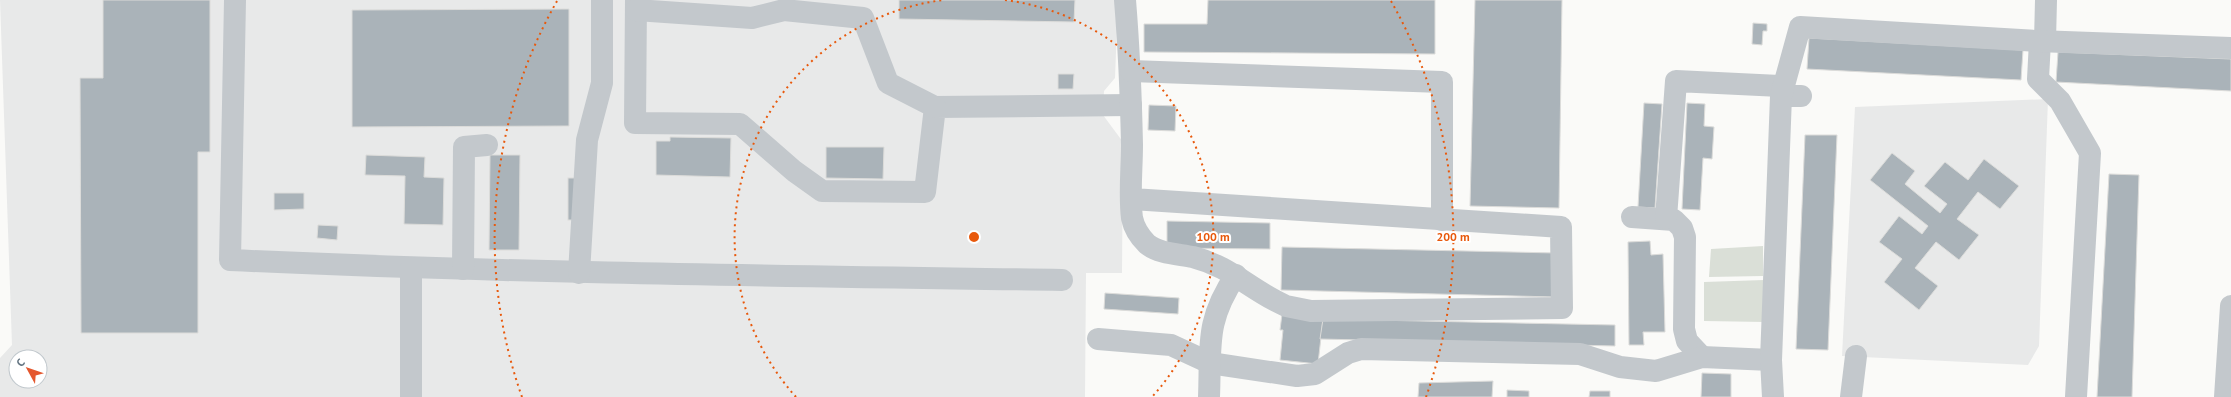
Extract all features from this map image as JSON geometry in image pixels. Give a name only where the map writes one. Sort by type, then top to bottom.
[{"type":"street","points":[[235,0],[230,260],[411,268],[579,273],[1062,280]]},
{"type":"street","points":[[579,273],[587,140],[602,83],[602,0]]},
{"type":"street","points":[[1125,0],[1131,71],[1132,199],[1134,226],[1138,234],[1148,244],[1162,251],[1217,264],[1286,306],[1311,310],[1562,308],[1561,227],[1132,199]]},
{"type":"street","points":[[2046,0],[2038,78],[2060,101],[2090,153],[2076,397]]},
{"type":"street","points":[[934,107],[924,192],[822,191],[794,171],[740,124],[635,123],[636,5],[752,18],[784,10],[863,18],[888,82],[934,107],[1131,105]]},
{"type":"street","points":[[1773,397],[1771,360],[1788,93],[1800,27],[2043,41],[2231,48]]},
{"type":"street","points":[[1131,71],[1442,82],[1442,220]]},
{"type":"street","points":[[1666,218],[1676,81],[1788,93]]},
{"type":"street","points":[[463,269],[464,147],[487,145]]},
{"type":"street","points":[[1632,217],[1666,218],[1679,223],[1684,232],[1684,329],[1687,341],[1702,357]]},
{"type":"street","points":[[411,268],[411,397]]},
{"type":"street","points":[[1209,397],[1209,338],[1220,304],[1236,275]]},
{"type":"street","points":[[2225,397],[2231,306]]},
{"type":"street","points":[[1098,339],[1171,345],[1210,363],[1297,376],[1315,374],[1348,353],[1361,349],[1580,354],[1620,367],[1656,371],[1702,357],[1771,360]]},
{"type":"street","points":[[1851,397],[1856,356]]},
{"type":"shaded area","points":[[0,0],[1118,0],[1115,78],[1104,91],[1103,115],[1123,142],[1122,273],[1086,273],[1085,397],[0,397],[0,358],[8,349],[8,389],[48,389],[48,349],[8,349],[12,345]]},
{"type":"shaded area","points":[[2048,99],[2039,346],[2028,365],[1842,356],[1855,107]]},
{"type":"shaded area","points":[[1763,246],[1763,276],[1709,277],[1711,249]]},
{"type":"shaded area","points":[[1764,280],[1765,322],[1704,321],[1704,282]]},
{"type":"building","points":[[103,0],[210,0],[210,152],[198,152],[198,333],[81,333],[80,78],[103,78]]},
{"type":"building","points":[[899,0],[1075,0],[1074,22],[899,19]]},
{"type":"building","points":[[1208,0],[1435,0],[1435,54],[1144,52],[1144,24],[1207,24]]},
{"type":"building","points":[[1475,0],[1562,0],[1559,208],[1470,206]]},
{"type":"building","points":[[569,9],[569,126],[352,127],[352,10]]},
{"type":"building","points":[[1753,23],[1767,24],[1767,31],[1763,31],[1762,45],[1752,44]]},
{"type":"building","points":[[1809,38],[2023,50],[2021,80],[1807,69]]},
{"type":"building","points":[[2058,52],[2231,59],[2231,91],[2056,82]]},
{"type":"building","points":[[1058,74],[1074,74],[1073,89],[1058,89]]},
{"type":"building","points":[[1644,103],[1662,104],[1655,208],[1638,207]]},
{"type":"building","points":[[1687,103],[1705,104],[1704,126],[1714,127],[1712,159],[1703,158],[1700,210],[1682,209]]},
{"type":"building","points":[[1149,105],[1176,106],[1175,131],[1148,130]]},
{"type":"building","points":[[1805,135],[1837,135],[1828,350],[1796,349]]},
{"type":"building","points":[[670,137],[731,138],[730,177],[656,175],[656,141],[670,141]]},
{"type":"building","points":[[826,147],[884,147],[883,179],[826,178]]},
{"type":"building","points":[[1892,153],[1915,171],[1905,184],[1940,213],[1947,204],[1924,186],[1945,162],[1968,180],[1984,159],[2019,186],[2000,209],[1978,192],[1957,219],[1979,235],[1959,260],[1936,242],[1915,268],[1938,286],[1919,310],[1884,282],[1902,259],[1879,242],[1899,216],[1922,234],[1928,226],[1870,180]]},
{"type":"building","points":[[366,155],[425,157],[424,177],[444,178],[443,225],[404,224],[405,176],[365,175]]},
{"type":"building","points":[[490,155],[520,155],[519,250],[489,250]]},
{"type":"building","points":[[2109,174],[2139,175],[2132,397],[2097,397]]},
{"type":"building","points":[[568,178],[588,178],[588,220],[568,220]]},
{"type":"building","points":[[274,193],[304,193],[304,209],[274,210]]},
{"type":"building","points":[[1167,221],[1270,223],[1270,249],[1167,248]]},
{"type":"building","points":[[318,225],[338,226],[337,240],[317,238]]},
{"type":"building","points":[[1650,241],[1651,255],[1663,254],[1665,332],[1643,332],[1644,345],[1629,345],[1628,242]]},
{"type":"building","points":[[1282,247],[1556,253],[1555,297],[1281,290]]},
{"type":"building","points":[[1105,293],[1179,298],[1178,314],[1104,309]]},
{"type":"building","points":[[1282,314],[1323,319],[1318,364],[1280,360],[1283,330],[1280,330]]},
{"type":"building","points":[[1323,319],[1615,325],[1615,346],[1320,339]]},
{"type":"building","points":[[1702,373],[1731,374],[1731,397],[1701,397]]},
{"type":"building","points":[[1493,381],[1492,397],[1418,397],[1419,383]]},
{"type":"building","points":[[1507,390],[1529,391],[1529,397],[1507,397]]},
{"type":"building","points":[[1590,391],[1610,391],[1610,397],[1589,397]]}]
